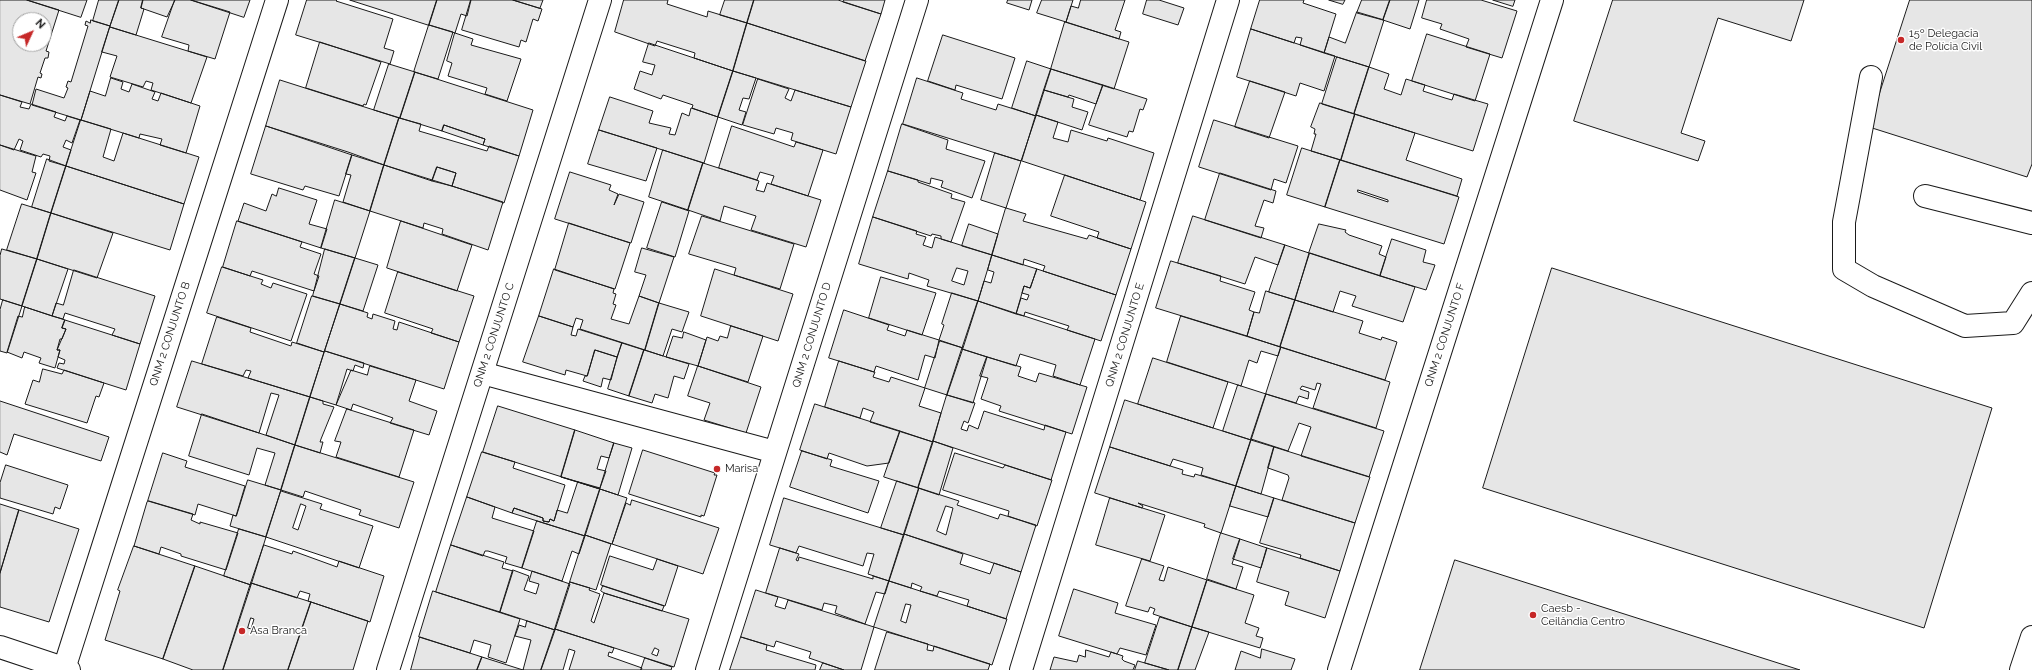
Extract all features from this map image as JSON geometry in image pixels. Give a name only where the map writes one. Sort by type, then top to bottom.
[{"type":"street","name":"QNM 2 CONJUNTO B","points":[[67,669],[277,0]]},
{"type":"street","name":"QNM 2 CONJUNTO C","points":[[388,670],[600,0]]},
{"type":"street","name":"QNM 2 CONJUNTO D","points":[[707,670],[917,0]]},
{"type":"street","name":"QNM 2 CONJUNTO E","points":[[1021,670],[1228,0]]},
{"type":"street","name":"QNM 2 CONJUNTO F","points":[[1339,670],[1552,0]]},
{"type":"street","points":[[1871,77],[1844,222],[1844,269],[1873,286],[1965,326],[2013,323],[2032,293]]},
{"type":"street","points":[[1925,196],[2032,223]]},
{"type":"street","points":[[482,373],[775,452]]},
{"type":"street","points":[[2021,670],[2032,637]]},
{"type":"street","points":[[0,647],[67,669]]},
{"type":"building","points":[[0,0],[27,0],[59,10],[52,32],[52,12],[12,12],[12,52],[49,52],[48,58],[45,58],[40,73],[42,74],[41,78],[38,77],[30,104],[0,95]]},
{"type":"building","points":[[27,0],[87,0],[81,17]]},
{"type":"building","points":[[99,0],[119,0],[110,26],[93,21]]},
{"type":"building","points":[[119,0],[143,0],[141,8],[144,9],[136,35],[110,27]]},
{"type":"building","points":[[143,0],[175,0],[167,17],[141,8]]},
{"type":"building","points":[[175,0],[191,0],[230,12],[215,59],[188,51],[189,45],[162,37]]},
{"type":"building","points":[[191,0],[250,0],[244,17]]},
{"type":"building","points":[[307,0],[337,0],[336,1],[393,19],[384,48],[394,51],[390,64],[296,35]]},
{"type":"building","points":[[350,0],[437,0],[429,25]]},
{"type":"building","points":[[437,0],[471,0],[467,16],[461,14],[455,33],[429,25]]},
{"type":"building","points":[[471,0],[513,0],[542,9],[538,21],[533,19],[526,42],[521,40],[519,47],[462,30]]},
{"type":"building","points":[[513,0],[543,0],[540,8]]},
{"type":"building","points":[[624,0],[668,0],[667,4],[707,17],[708,11],[747,23],[733,71],[694,58],[695,53],[657,41],[655,46],[615,32]]},
{"type":"building","points":[[725,0],[754,0],[747,23],[720,15]]},
{"type":"building","points":[[754,0],[838,0],[881,14],[865,61],[747,23]]},
{"type":"building","points":[[844,0],[885,0],[881,14],[843,2]]},
{"type":"building","points":[[1008,0],[1032,0],[1029,10],[1007,3]]},
{"type":"building","points":[[1042,0],[1073,0],[1066,22],[1037,13]]},
{"type":"building","points":[[1081,0],[1125,0],[1115,30],[1121,32],[1119,39],[1066,22],[1071,6],[1078,8]]},
{"type":"building","points":[[1147,0],[1159,0],[1184,8],[1178,25],[1143,14]]},
{"type":"building","points":[[1260,0],[1304,0],[1303,3],[1336,14],[1324,53],[1300,45],[1302,38],[1296,37],[1294,43],[1251,29]]},
{"type":"building","points":[[1329,0],[1345,0],[1343,4]]},
{"type":"building","points":[[1362,0],[1390,0],[1383,20],[1357,13]]},
{"type":"building","points":[[1390,0],[1419,0],[1410,29],[1383,20]]},
{"type":"building","points":[[1427,0],[1481,0],[1517,11],[1502,58],[1466,47],[1469,39],[1440,29],[1442,24],[1422,18]]},
{"type":"building","points":[[1493,0],[1515,0],[1513,6]]},
{"type":"building","points":[[1613,0],[1804,0],[1791,41],[1718,18],[1681,133],[1705,141],[1698,161],[1574,121]]},
{"type":"building","points":[[1910,0],[2032,0],[2032,164],[2027,177],[1869,127]]},
{"type":"building","points":[[1357,12],[1384,20],[1369,67],[1324,53],[1329,37],[1345,43]]},
{"type":"building","points":[[91,20],[110,26],[81,120],[32,105],[36,89],[64,98],[68,88],[66,87],[68,81],[71,82],[88,26],[85,25],[86,21],[90,23]]},
{"type":"building","points":[[1065,22],[1129,42],[1114,89],[1051,69]]},
{"type":"building","points":[[747,23],[866,61],[851,107],[733,71]]},
{"type":"building","points":[[429,25],[453,32],[438,79],[414,72]]},
{"type":"building","points":[[110,27],[207,57],[191,103],[151,90],[153,83],[146,81],[143,87],[110,77],[117,56],[102,52]]},
{"type":"building","points":[[1251,29],[1335,56],[1324,91],[1300,83],[1296,96],[1237,77]]},
{"type":"building","points":[[455,33],[473,39],[471,45],[521,59],[507,101],[485,94],[487,88],[448,76],[452,63],[447,61]]},
{"type":"building","points":[[1427,34],[1490,54],[1475,101],[1412,81]]},
{"type":"building","points":[[943,35],[1015,58],[1002,99],[956,85],[955,90],[928,81]]},
{"type":"building","points":[[320,42],[381,62],[366,105],[364,104],[363,106],[306,88]]},
{"type":"building","points":[[649,43],[733,71],[718,117],[692,108],[693,105],[663,95],[661,99],[634,89],[640,71],[652,75],[655,65],[643,62]]},
{"type":"building","points":[[1337,57],[1369,67],[1354,114],[1322,104]]},
{"type":"building","points":[[1027,61],[1051,69],[1036,116],[1012,108]]},
{"type":"building","points":[[389,64],[415,72],[400,118],[374,110]]},
{"type":"building","points":[[1369,67],[1389,74],[1384,89],[1401,95],[1406,79],[1425,85],[1423,91],[1445,98],[1452,100],[1454,94],[1488,104],[1473,151],[1354,114]]},
{"type":"building","points":[[1051,69],[1103,85],[1096,104],[1069,95],[1068,97],[1044,90]]},
{"type":"building","points":[[733,71],[756,78],[749,99],[743,98],[739,110],[746,112],[742,125],[718,117]]},
{"type":"building","points":[[415,72],[533,110],[519,156],[483,145],[485,139],[444,125],[442,131],[400,118]]},
{"type":"building","points":[[111,78],[123,82],[121,89],[129,92],[132,84],[155,92],[152,99],[158,101],[161,93],[200,106],[186,153],[160,145],[162,139],[140,134],[139,138],[81,120],[90,91],[105,96]]},
{"type":"building","points":[[917,78],[963,93],[961,99],[996,110],[998,104],[1036,116],[1021,161],[903,124]]},
{"type":"building","points":[[758,79],[789,89],[785,98],[791,101],[795,90],[851,107],[836,154],[791,140],[793,133],[776,128],[774,134],[743,125]]},
{"type":"building","points":[[280,80],[399,118],[384,165],[266,126]]},
{"type":"building","points":[[1250,81],[1285,92],[1269,138],[1235,127]]},
{"type":"building","points":[[1103,85],[1147,99],[1143,110],[1140,109],[1133,132],[1129,131],[1127,137],[1089,125]]},
{"type":"building","points":[[1044,90],[1074,99],[1072,107],[1088,112],[1082,130],[1036,115]]},
{"type":"building","points":[[0,95],[22,102],[20,107],[29,109],[31,104],[56,112],[54,117],[65,121],[67,116],[80,120],[72,143],[66,140],[63,147],[71,150],[66,166],[49,161],[50,156],[43,154],[41,157],[20,150],[23,141],[19,139],[14,150],[0,145]]},
{"type":"building","points":[[610,97],[653,111],[649,123],[671,128],[669,134],[675,135],[682,113],[689,116],[691,108],[718,117],[704,163],[599,130]]},
{"type":"building","points":[[1320,103],[1355,114],[1341,160],[1311,151],[1316,134],[1314,134],[1315,129],[1311,127]]},
{"type":"building","points":[[1355,114],[1415,133],[1406,160],[1462,179],[1457,196],[1341,160]]},
{"type":"building","points":[[1036,115],[1058,122],[1053,138],[1068,142],[1071,130],[1107,141],[1108,138],[1154,153],[1140,200],[1022,161]]},
{"type":"building","points":[[399,118],[421,124],[419,131],[487,151],[489,146],[519,156],[504,203],[452,186],[456,173],[437,167],[432,181],[384,165]]},
{"type":"building","points":[[81,120],[111,129],[103,157],[114,161],[123,133],[199,157],[184,204],[66,166]]},
{"type":"building","points":[[1214,120],[1298,146],[1286,183],[1274,179],[1271,190],[1199,167]]},
{"type":"building","points":[[902,124],[948,140],[946,149],[985,161],[972,198],[941,187],[943,181],[931,178],[930,184],[888,171]]},
{"type":"building","points":[[444,125],[485,139],[483,145],[442,131]]},
{"type":"building","points":[[266,126],[352,155],[339,196],[305,186],[303,190],[251,174]]},
{"type":"building","points":[[732,126],[794,147],[796,142],[823,150],[808,196],[771,184],[774,176],[760,172],[757,180],[719,168]]},
{"type":"building","points":[[599,130],[657,148],[646,181],[588,164]]},
{"type":"building","points":[[0,145],[36,156],[32,172],[36,173],[27,200],[0,190]]},
{"type":"building","points":[[1302,148],[1340,160],[1325,207],[1287,195]]},
{"type":"building","points":[[663,150],[703,163],[688,210],[649,197]]},
{"type":"building","points":[[995,153],[1021,161],[1006,208],[981,200]]},
{"type":"building","points":[[352,155],[384,165],[370,211],[343,202],[351,175],[346,174]]},
{"type":"building","points":[[47,159],[66,166],[51,213],[32,207]]},
{"type":"building","points":[[1340,160],[1459,197],[1444,244],[1325,207]],"holes":[[[1358,190],[1388,200],[1388,202],[1358,192]]]},
{"type":"building","points":[[703,163],[759,181],[756,190],[764,192],[767,183],[821,200],[806,247],[751,230],[756,216],[724,206],[720,221],[688,210]]},
{"type":"building","points":[[384,165],[503,202],[488,250],[442,234],[443,229],[424,223],[423,228],[370,211]]},
{"type":"building","points":[[66,166],[184,204],[170,250],[51,213]]},
{"type":"building","points":[[437,167],[456,173],[452,186],[432,181]]},
{"type":"building","points":[[888,171],[918,180],[918,182],[952,194],[951,198],[965,202],[951,242],[941,239],[941,236],[932,234],[931,236],[873,217]]},
{"type":"building","points":[[570,172],[611,185],[609,190],[618,194],[614,205],[619,194],[644,202],[631,243],[555,219]]},
{"type":"building","points":[[1220,173],[1276,191],[1273,203],[1264,200],[1255,226],[1264,228],[1261,238],[1205,220]]},
{"type":"building","points":[[1065,175],[1146,202],[1131,249],[1097,238],[1099,232],[1051,216]]},
{"type":"building","points":[[279,188],[317,200],[309,224],[327,229],[321,248],[238,221],[244,203],[266,211],[272,194],[276,196]]},
{"type":"building","points":[[335,200],[370,211],[355,258],[321,248]]},
{"type":"building","points":[[662,202],[689,211],[675,257],[647,248]]},
{"type":"building","points":[[22,204],[51,213],[37,259],[7,250]]},
{"type":"building","points":[[1006,208],[1026,214],[1023,221],[1087,239],[1089,235],[1131,249],[1116,295],[1043,271],[1045,266],[1024,259],[1023,265],[992,255]]},
{"type":"building","points":[[51,213],[113,233],[97,278],[37,259]]},
{"type":"building","points":[[702,216],[794,244],[780,289],[734,275],[736,268],[689,254]]},
{"type":"building","points":[[1193,216],[1285,245],[1278,265],[1255,257],[1245,284],[1178,263]]},
{"type":"building","points":[[873,217],[917,231],[916,234],[926,237],[923,245],[932,248],[935,237],[992,255],[978,301],[927,286],[929,280],[909,273],[908,279],[859,264]],"holes":[[[957,268],[968,271],[964,285],[952,281]]]},
{"type":"building","points":[[237,221],[302,242],[300,247],[321,254],[314,274],[319,276],[314,291],[252,271],[250,276],[223,267]]},
{"type":"building","points":[[401,221],[472,245],[457,291],[387,268]]},
{"type":"building","points":[[569,223],[630,243],[615,289],[555,270]]},
{"type":"building","points":[[969,224],[998,234],[992,255],[962,246]]},
{"type":"building","points":[[1319,224],[1346,230],[1345,232],[1349,235],[1382,246],[1379,254],[1386,257],[1380,276],[1309,253]]},
{"type":"building","points":[[1392,239],[1426,250],[1423,262],[1435,265],[1426,290],[1380,276]]},
{"type":"building","points":[[1285,245],[1309,253],[1295,300],[1269,292]]},
{"type":"building","points":[[642,248],[674,257],[659,303],[639,296],[646,275],[635,272]]},
{"type":"building","points":[[2,249],[37,259],[22,306],[0,299],[0,256]]},
{"type":"building","points":[[325,249],[355,258],[340,304],[313,296]]},
{"type":"building","points":[[1310,253],[1415,287],[1403,322],[1352,306],[1356,296],[1340,291],[1333,312],[1295,300]]},
{"type":"building","points":[[992,255],[1037,269],[1030,288],[1024,286],[1016,314],[978,301],[984,281],[991,283],[994,272],[988,270]]},
{"type":"building","points":[[355,258],[378,265],[363,311],[340,304]]},
{"type":"building","points":[[37,259],[68,269],[52,316],[22,306]]},
{"type":"building","points":[[1171,261],[1221,276],[1220,281],[1255,292],[1249,310],[1254,312],[1247,336],[1156,308]]},
{"type":"building","points":[[222,267],[263,280],[261,284],[271,288],[273,283],[307,294],[291,341],[207,313]]},
{"type":"building","points":[[1552,268],[1992,408],[1924,628],[1483,488]]},
{"type":"building","points":[[554,269],[614,289],[613,293],[616,294],[613,304],[616,305],[611,319],[629,324],[639,296],[659,303],[645,350],[580,329],[583,320],[576,318],[573,327],[539,316]]},
{"type":"building","points":[[715,269],[793,294],[778,341],[701,316]]},
{"type":"building","points":[[1037,269],[1116,295],[1101,341],[1067,330],[1069,326],[1025,312],[1024,316],[1016,314],[1021,298],[1027,300],[1029,295],[1022,293],[1024,286],[1030,288]]},
{"type":"building","points":[[74,270],[155,296],[140,344],[112,335],[115,329],[65,313],[63,319],[52,316],[56,303],[63,305]]},
{"type":"building","points":[[398,272],[474,296],[459,342],[431,333],[433,329],[385,313]]},
{"type":"building","points":[[881,277],[936,293],[922,335],[869,318]]},
{"type":"building","points":[[1266,291],[1295,300],[1280,347],[1247,336],[1254,312],[1259,313]]},
{"type":"building","points":[[952,293],[978,301],[963,348],[939,340],[944,325],[942,324]]},
{"type":"building","points":[[312,296],[340,304],[324,352],[297,343]]},
{"type":"building","points":[[3,300],[22,306],[7,353],[0,351],[0,310]]},
{"type":"building","points":[[1295,300],[1363,321],[1359,333],[1381,340],[1382,337],[1397,342],[1385,380],[1280,347]]},
{"type":"building","points":[[978,301],[1095,339],[1080,385],[1053,376],[1056,365],[1020,354],[1016,366],[962,349]]},
{"type":"building","points":[[659,303],[689,312],[682,332],[672,329],[663,356],[645,350]]},
{"type":"building","points":[[340,304],[368,313],[367,317],[372,319],[373,314],[395,321],[393,329],[397,330],[399,322],[459,342],[444,389],[325,351]]},
{"type":"building","points":[[25,307],[65,320],[62,328],[66,329],[62,339],[60,339],[57,350],[60,350],[55,368],[39,363],[41,358],[24,352],[22,358],[7,352],[18,316],[22,317]]},
{"type":"building","points":[[844,310],[889,325],[887,330],[905,336],[907,330],[939,340],[935,358],[925,355],[918,380],[876,366],[874,372],[829,358]]},
{"type":"building","points":[[539,316],[573,327],[571,335],[576,336],[578,329],[622,343],[617,357],[595,350],[587,376],[566,370],[565,375],[523,362]]},
{"type":"building","points":[[1181,316],[1281,347],[1278,356],[1261,351],[1257,363],[1249,360],[1241,386],[1167,362]]},
{"type":"building","points":[[217,317],[251,328],[250,332],[291,346],[292,342],[324,352],[310,397],[248,378],[251,371],[246,370],[243,376],[202,364]]},
{"type":"building","points":[[65,320],[140,344],[126,390],[57,368],[59,363],[64,364],[65,360],[58,357],[60,350],[57,350],[66,329],[62,328]]},
{"type":"building","points":[[731,326],[763,336],[748,382],[698,366],[707,337],[718,341],[720,336],[727,338]]},
{"type":"building","points":[[684,332],[706,340],[698,366],[666,357],[673,336],[682,338]]},
{"type":"building","points":[[940,341],[963,348],[947,395],[925,388]]},
{"type":"building","points":[[622,343],[644,350],[629,396],[608,389]]},
{"type":"building","points":[[1281,347],[1390,382],[1376,428],[1313,408],[1321,384],[1317,383],[1315,390],[1302,386],[1300,389],[1309,392],[1308,399],[1299,396],[1296,403],[1266,394]]},
{"type":"building","points":[[962,349],[987,357],[973,403],[947,395]]},
{"type":"building","points":[[595,350],[617,357],[611,380],[603,378],[601,387],[583,381],[585,376],[587,376]]},
{"type":"building","points":[[644,350],[689,364],[684,379],[674,376],[668,398],[655,394],[652,403],[629,396]]},
{"type":"building","points":[[325,351],[364,363],[363,368],[355,365],[353,371],[347,369],[336,405],[310,397]]},
{"type":"building","points":[[987,357],[1021,367],[1018,376],[1036,382],[1039,373],[1087,387],[1072,434],[999,411],[1001,406],[981,399],[988,378],[980,376]]},
{"type":"building","points":[[1153,358],[1228,382],[1213,428],[1138,404]]},
{"type":"building","points":[[192,361],[310,397],[295,445],[266,435],[279,395],[271,393],[259,433],[177,407]]},
{"type":"building","points":[[839,361],[875,372],[873,377],[889,382],[891,377],[925,388],[919,406],[941,413],[933,442],[870,422],[874,412],[863,408],[860,418],[825,407]]},
{"type":"building","points":[[370,366],[416,380],[409,401],[437,411],[429,435],[390,423],[393,418],[353,404],[351,410],[336,405],[351,370],[367,375]]},
{"type":"building","points":[[698,366],[761,387],[746,433],[704,420],[710,403],[688,396]]},
{"type":"building","points":[[43,369],[62,374],[64,370],[104,383],[99,397],[96,396],[87,423],[25,404],[33,380],[39,382]]},
{"type":"building","points":[[1238,385],[1266,394],[1251,440],[1223,431]]},
{"type":"building","points":[[1266,394],[1384,431],[1369,477],[1301,456],[1311,427],[1299,423],[1288,451],[1251,439]]},
{"type":"building","points":[[947,395],[975,403],[968,423],[964,421],[961,429],[967,431],[969,425],[978,429],[984,411],[1044,430],[1045,425],[1066,432],[1051,480],[933,441]]},
{"type":"building","points":[[310,397],[323,401],[323,404],[334,407],[320,442],[323,442],[320,453],[295,445]]},
{"type":"building","points":[[1125,400],[1251,440],[1236,486],[1201,475],[1203,468],[1173,459],[1170,466],[1110,447]]},
{"type":"building","points":[[0,401],[109,437],[101,461],[14,434],[7,455],[0,452]]},
{"type":"building","points":[[815,404],[900,431],[889,463],[867,466],[829,453],[827,459],[800,450]]},
{"type":"building","points":[[498,406],[575,430],[561,477],[483,452]]},
{"type":"building","points":[[347,409],[414,430],[399,477],[336,457],[341,442],[335,441]]},
{"type":"building","points":[[202,414],[295,445],[281,490],[265,485],[275,453],[257,448],[249,475],[189,456]]},
{"type":"building","points":[[575,430],[614,443],[609,458],[601,456],[597,469],[606,471],[600,488],[561,477]]},
{"type":"building","points":[[900,431],[933,442],[918,488],[884,477]]},
{"type":"building","points":[[1251,440],[1274,447],[1261,494],[1236,486]]},
{"type":"building","points":[[933,441],[953,448],[939,495],[918,488]]},
{"type":"building","points":[[614,443],[632,448],[618,495],[600,489]]},
{"type":"building","points":[[295,445],[414,482],[399,528],[359,515],[361,510],[305,491],[303,497],[281,490]]},
{"type":"building","points":[[1110,447],[1183,470],[1182,474],[1194,477],[1195,474],[1236,486],[1221,533],[1204,527],[1205,524],[1138,503],[1143,506],[1142,508],[1095,493]]},
{"type":"building","points":[[1274,447],[1370,477],[1355,523],[1282,500],[1289,478],[1288,475],[1268,468]]},
{"type":"building","points":[[643,450],[715,473],[714,475],[717,475],[704,516],[701,515],[701,517],[629,494]]},
{"type":"building","points":[[802,451],[832,460],[830,466],[879,481],[868,513],[790,487]]},
{"type":"building","points":[[482,452],[515,462],[513,468],[565,485],[554,521],[550,519],[549,522],[543,521],[543,518],[514,508],[512,513],[467,497]]},
{"type":"building","points":[[163,453],[187,461],[185,467],[245,486],[236,516],[198,504],[195,515],[148,501]]},
{"type":"building","points":[[955,453],[1003,468],[1005,465],[1052,480],[1037,526],[1008,516],[1009,511],[943,490]]},
{"type":"building","points":[[6,465],[68,485],[60,509],[55,507],[53,514],[0,498],[0,483]]},
{"type":"building","points":[[248,480],[281,490],[266,537],[230,526],[233,515],[236,516]]},
{"type":"building","points":[[897,481],[919,488],[904,535],[881,528]]},
{"type":"building","points":[[578,482],[600,489],[585,536],[512,513],[514,508],[543,518],[543,521],[549,522],[550,519],[554,521],[557,510],[567,513]]},
{"type":"building","points":[[1236,486],[1274,498],[1268,517],[1230,506]]},
{"type":"building","points":[[919,488],[959,501],[957,505],[998,519],[1000,514],[1036,525],[1021,572],[904,534]],"holes":[[[946,506],[953,508],[946,535],[937,531]]]},
{"type":"building","points":[[600,489],[627,498],[612,544],[585,535]]},
{"type":"building","points":[[281,491],[322,504],[320,509],[373,526],[359,568],[266,537]],"holes":[[[301,504],[306,506],[298,530],[293,528]]]},
{"type":"building","points":[[467,497],[495,507],[492,518],[534,531],[522,568],[505,563],[507,557],[488,551],[485,551],[483,556],[451,545]]},
{"type":"building","points":[[784,498],[904,535],[889,581],[868,574],[874,554],[867,553],[863,566],[799,546],[796,553],[770,545]]},
{"type":"building","points":[[1110,498],[1165,515],[1150,561],[1096,545]]},
{"type":"building","points":[[1274,498],[1355,523],[1340,571],[1300,558],[1301,555],[1260,543]]},
{"type":"building","points":[[632,500],[719,528],[703,574],[612,544],[626,503],[630,505]]},
{"type":"building","points":[[149,501],[193,514],[191,520],[200,524],[200,522],[238,533],[226,570],[181,556],[181,554],[161,547],[159,554],[134,546],[147,502]]},
{"type":"building","points":[[0,504],[19,510],[0,573]]},
{"type":"building","points":[[19,510],[79,529],[49,622],[0,607],[0,573]]},
{"type":"building","points":[[537,521],[585,536],[579,554],[572,551],[562,581],[522,568]]},
{"type":"building","points":[[239,529],[266,537],[251,585],[224,576]]},
{"type":"building","points":[[1221,533],[1240,539],[1232,564],[1243,567],[1236,589],[1207,579]]},
{"type":"building","points":[[904,534],[963,554],[960,564],[990,574],[994,563],[1021,572],[1006,619],[967,606],[969,600],[939,591],[937,596],[920,591],[922,587],[912,583],[911,588],[889,581]]},
{"type":"building","points":[[585,535],[611,544],[596,590],[570,582]]},
{"type":"building","points":[[1240,539],[1267,548],[1261,568],[1233,559]]},
{"type":"building","points":[[264,545],[292,554],[293,551],[337,567],[339,561],[384,576],[370,622],[308,601],[310,594],[300,591],[297,598],[251,583]]},
{"type":"building","points":[[451,545],[504,562],[502,568],[513,571],[500,612],[436,592]]},
{"type":"building","points":[[134,546],[195,566],[163,659],[105,640],[120,591],[118,590]]},
{"type":"building","points":[[780,548],[799,554],[796,560],[798,561],[799,557],[873,579],[873,576],[889,581],[885,594],[876,592],[865,624],[835,613],[837,606],[824,603],[822,610],[766,593]]},
{"type":"building","points":[[1267,548],[1340,571],[1325,618],[1285,605],[1289,592],[1257,582]]},
{"type":"building","points":[[610,556],[653,570],[657,559],[678,566],[665,606],[601,585]]},
{"type":"building","points":[[1142,559],[1164,566],[1159,580],[1164,581],[1168,567],[1207,580],[1192,627],[1153,614],[1155,609],[1150,607],[1148,612],[1126,606]]},
{"type":"building","name":"Caesb - Ceilândia Centro","points":[[1455,560],[1800,670],[1420,670]]},
{"type":"building","points":[[195,566],[251,585],[223,670],[193,670],[163,659]]},
{"type":"building","points":[[513,570],[529,576],[524,590],[536,594],[539,584],[529,581],[532,571],[570,584],[555,630],[500,612]]},
{"type":"building","points":[[1207,580],[1254,595],[1245,623],[1259,628],[1256,636],[1263,638],[1260,648],[1192,627]]},
{"type":"building","points":[[889,581],[1007,619],[992,665],[874,627]],"holes":[[[906,604],[911,605],[906,623],[901,621]]]},
{"type":"building","points":[[570,582],[590,588],[589,590],[600,594],[591,621],[594,623],[604,593],[689,619],[674,667],[555,629]],"holes":[[[655,648],[659,650],[657,656],[652,654]]]},
{"type":"building","points":[[251,583],[311,602],[288,670],[223,670]],"holes":[[[251,618],[254,619],[251,629],[248,628]]]},
{"type":"building","points":[[603,586],[664,606],[662,611],[604,593],[601,591]]},
{"type":"building","points":[[1074,589],[1118,603],[1115,613],[1156,625],[1146,655],[1120,648],[1117,654],[1059,636]]},
{"type":"building","points":[[756,590],[778,597],[775,606],[785,609],[788,600],[874,627],[861,670],[844,670],[809,658],[811,652],[776,641],[774,647],[741,637]]},
{"type":"building","points":[[433,591],[520,619],[506,663],[488,657],[491,645],[474,640],[470,653],[419,637]]},
{"type":"building","points":[[311,602],[368,621],[353,670],[288,670]]},
{"type":"building","points":[[1160,617],[1192,627],[1178,670],[1169,670],[1145,663]]},
{"type":"building","points":[[527,621],[555,630],[541,670],[523,670],[531,640],[515,636],[519,625],[525,627]]},
{"type":"building","points":[[1192,627],[1209,632],[1195,670],[1178,670]]},
{"type":"building","points":[[555,629],[614,648],[612,653],[609,652],[608,656],[642,668],[641,670],[569,670],[575,651],[569,649],[563,670],[541,670]]},
{"type":"building","points":[[887,632],[928,644],[927,650],[933,651],[934,646],[990,664],[988,670],[875,670]]},
{"type":"building","points":[[420,637],[482,657],[477,670],[411,670]]},
{"type":"building","points":[[741,637],[767,645],[766,650],[816,665],[815,670],[730,670]]},
{"type":"building","points":[[1262,649],[1295,659],[1291,670],[1235,670],[1241,651],[1260,658]]},
{"type":"building","points":[[1086,650],[1109,657],[1111,652],[1123,656],[1122,659],[1124,661],[1135,665],[1133,670],[1050,670],[1054,657],[1077,662],[1079,655],[1085,657]]},
{"type":"building","points":[[482,657],[523,670],[477,670]]},
{"type":"building","points":[[645,658],[672,667],[671,670],[641,670]]},
{"type":"building","points":[[1138,661],[1145,663],[1169,670],[1135,670]]},
{"type":"building","points":[[823,663],[844,670],[820,670]]},
{"type":"place","name":"15º Delegacia de Polícia Civil","points":[[1901,40]]},
{"type":"place","name":"Marisa","points":[[717,469]]},
{"type":"place","name":"Caesb - Ceilândia Centro","points":[[1533,615]]},
{"type":"place","name":"Asa Branca","points":[[242,631]]}]
